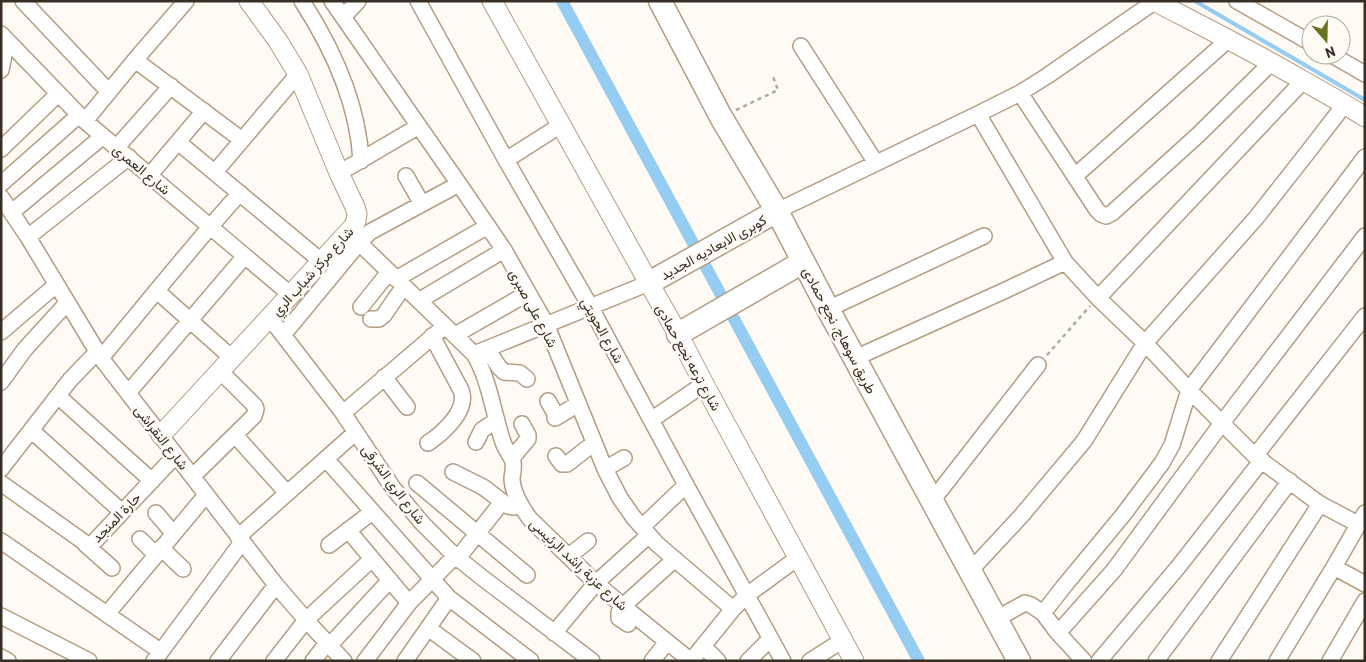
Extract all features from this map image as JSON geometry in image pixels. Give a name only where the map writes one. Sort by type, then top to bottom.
[{"type":"main road","name":"طريق سوهاج, نجع حمادى","points":[[660,1],[721,117],[777,211],[1019,661]]},
{"type":"main road","name":"كوبرى الابعاديه الجديد","points":[[649,283],[777,211]]},
{"type":"main road","points":[[678,334],[803,262]]},
{"type":"street","points":[[23,1],[109,92]]},
{"type":"street","points":[[1,184],[82,119],[109,92],[186,1]]},
{"type":"street","name":"شارع مركز شباب الري","points":[[161,435],[292,295],[321,261],[354,237],[353,227],[357,214],[355,207],[298,74],[278,41],[249,1]]},
{"type":"street","points":[[302,1],[330,51],[346,86],[356,120],[361,160]]},
{"type":"street","name":"شارع على صبرى","points":[[332,1],[504,250],[546,324],[605,469],[620,498],[646,531],[733,609]]},
{"type":"street","points":[[343,17],[358,1]]},
{"type":"street","name":"شارع الحويتي","points":[[418,1],[590,306],[782,661]]},
{"type":"street","name":"شارع ترعه نجع حمادى","points":[[492,1],[678,334],[854,661]]},
{"type":"street","points":[[1237,1],[1301,37]]},
{"type":"street","points":[[777,211],[1020,93],[1154,2],[1229,38],[1365,117]]},
{"type":"street","points":[[1,70],[4,37]]},
{"type":"street","name":"شارع العمرى","points":[[4,37],[82,119],[102,137],[129,157],[292,295]]},
{"type":"street","points":[[1075,176],[1229,38]]},
{"type":"street","points":[[801,46],[876,163]]},
{"type":"street","points":[[136,60],[242,140]]},
{"type":"street","points":[[1020,93],[1101,214],[1106,216],[1112,213],[1198,135],[1272,62]]},
{"type":"street","points":[[1349,65],[1365,74]]},
{"type":"street","points":[[215,172],[298,74]]},
{"type":"street","points":[[1098,298],[1303,81]]},
{"type":"street","points":[[116,148],[171,86]]},
{"type":"street","points":[[1,149],[58,94]]},
{"type":"street","points":[[970,571],[1022,515],[1084,441],[1145,343],[1256,218],[1345,104]]},
{"type":"street","points":[[150,175],[204,111]]},
{"type":"street","points":[[978,114],[1065,262],[1098,298],[1258,458],[1320,504],[1361,518],[1278,661]]},
{"type":"street","points":[[506,160],[561,125]]},
{"type":"street","points":[[339,173],[419,126]]},
{"type":"street","points":[[12,212],[102,137]]},
{"type":"street","points":[[178,142],[321,261]]},
{"type":"street","points":[[28,237],[129,157]]},
{"type":"street","points":[[1043,613],[1123,515],[1162,463],[1172,445],[1189,390],[1365,157]]},
{"type":"street","points":[[406,176],[422,204]]},
{"type":"street","points":[[283,335],[354,237],[370,232],[459,184]]},
{"type":"street","points":[[1,469],[83,366],[99,355],[158,291],[210,226],[240,193]]},
{"type":"street","name":"شارع النقراشى","points":[[1,197],[28,237],[99,355],[276,585],[344,661]]},
{"type":"street","points":[[360,307],[396,279],[488,226]]},
{"type":"street","points":[[828,309],[984,236]]},
{"type":"street","points":[[1058,632],[1114,570],[1222,423],[1365,236]]},
{"type":"street","name":"شارع عزبة راشد الرئيسى","points":[[354,237],[450,330],[481,352],[483,372],[503,443],[512,458],[512,478],[515,490],[521,505],[530,519],[596,583],[691,661]]},
{"type":"street","points":[[420,300],[504,250]]},
{"type":"street","points":[[128,393],[245,256]]},
{"type":"street","points":[[855,358],[1065,262]]},
{"type":"street","points":[[371,319],[379,319],[384,315],[396,279]]},
{"type":"street","points":[[527,379],[520,373],[501,370],[481,352],[649,283]]},
{"type":"street","points":[[1,332],[56,285]]},
{"type":"street","points":[[158,291],[190,320],[226,364],[256,409],[254,416],[193,476]]},
{"type":"street","points":[[343,413],[432,336],[450,330],[528,293]]},
{"type":"street","points":[[1,382],[25,349],[67,303]]},
{"type":"street","points":[[1098,661],[1179,566],[1365,316]]},
{"type":"street","name":"شارع الري الشرقى","points":[[270,318],[343,413],[380,470],[422,524],[456,557],[484,580],[592,661]]},
{"type":"street","points":[[428,443],[449,425],[463,405],[461,390],[432,336]]},
{"type":"street","points":[[932,501],[1038,365]]},
{"type":"street","points":[[384,378],[407,407]]},
{"type":"street","points":[[652,420],[704,384]]},
{"type":"street","points":[[58,396],[152,481]]},
{"type":"street","points":[[548,401],[556,418],[578,404]]},
{"type":"street","points":[[476,442],[482,430],[497,420]]},
{"type":"street","points":[[512,458],[528,439],[528,434],[522,424]]},
{"type":"street","points":[[31,430],[122,512]]},
{"type":"street","points":[[1,541],[107,614],[157,656],[240,540],[287,493],[356,432]]},
{"type":"street","points":[[235,435],[287,493]]},
{"type":"street","points":[[556,456],[562,464],[567,464],[594,443]]},
{"type":"street","name":"حارة المنجد","points":[[1,484],[88,545],[93,543],[176,455]]},
{"type":"street","points":[[605,469],[624,458]]},
{"type":"street","points":[[326,459],[449,598],[531,661]]},
{"type":"street","points":[[454,472],[483,487],[510,507],[521,505]]},
{"type":"street","points":[[1156,661],[1290,481]]},
{"type":"street","points":[[417,483],[527,575]]},
{"type":"street","points":[[554,632],[686,485]]},
{"type":"street","points":[[107,614],[206,495]]},
{"type":"street","points":[[365,661],[409,603],[456,557],[502,502]]},
{"type":"street","points":[[1219,661],[1320,504]]},
{"type":"street","points":[[330,545],[372,512]]},
{"type":"street","points":[[156,513],[174,533]]},
{"type":"street","points":[[348,530],[409,603]]},
{"type":"street","points":[[140,540],[183,569]]},
{"type":"street","points":[[569,556],[588,541]]},
{"type":"street","points":[[85,544],[112,568]]},
{"type":"street","points":[[691,661],[733,609],[747,595],[799,557]]},
{"type":"street","points":[[274,661],[306,620],[372,559]]},
{"type":"street","points":[[628,624],[619,618],[618,615],[623,606],[675,559]]},
{"type":"street","points":[[1334,567],[1365,584]]},
{"type":"street","points":[[313,661],[390,580]]},
{"type":"street","points":[[218,661],[276,585]]},
{"type":"street","points":[[405,661],[449,598]]},
{"type":"street","points":[[1330,661],[1365,601]]},
{"type":"street","points":[[996,619],[1025,603],[1031,605],[1043,613],[1084,661]]},
{"type":"street","points":[[1,616],[89,661]]},
{"type":"street","points":[[428,628],[473,661]]},
{"type":"street","points":[[748,661],[770,639]]},
{"type":"street","points":[[810,661],[843,640]]},
{"type":"street","points":[[652,661],[667,642]]},
{"type":"street","points":[[703,646],[718,661]]},
{"type":"street","points":[[1,657],[8,661]]},
{"type":"path","points":[[721,117],[778,90],[772,74]]},
{"type":"path","points":[[1038,365],[1098,298]]},
{"type":"waterway","points":[[562,1],[919,661]]},
{"type":"waterway","points":[[1195,1],[1365,100]]}]
